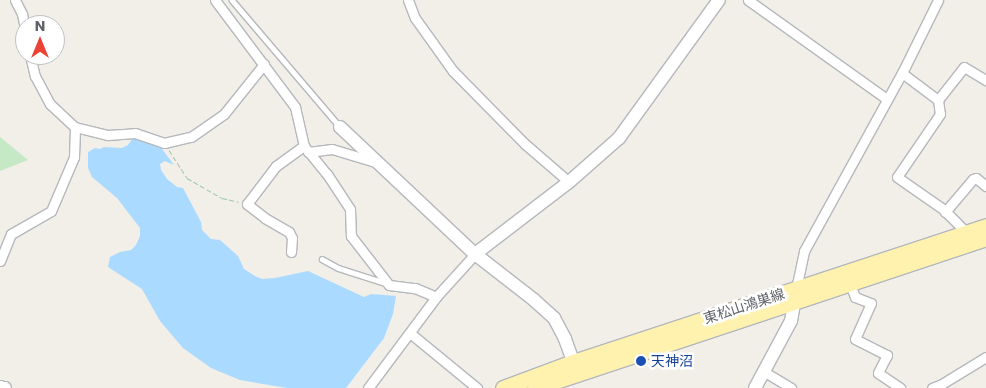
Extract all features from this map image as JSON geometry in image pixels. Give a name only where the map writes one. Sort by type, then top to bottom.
[{"type":"main road","name":"東松山鴻巣線","points":[[503,388],[575,368],[796,295],[965,231],[986,226]]},
{"type":"main road","name":"東松山鴻巣線","points":[[796,295],[850,284],[986,238]]},
{"type":"main road","name":"東松山鴻巣線","points":[[535,388],[575,368]]},
{"type":"street","points":[[15,0],[22,15]]},
{"type":"street","points":[[215,0],[295,107],[306,149],[350,209],[351,236],[389,284],[415,288],[436,298]]},
{"type":"street","points":[[408,0],[415,18],[453,72],[525,144],[569,182]]},
{"type":"street","points":[[368,388],[436,298],[474,254],[609,149],[634,120],[671,65],[719,0]]},
{"type":"street","points":[[748,0],[887,99]]},
{"type":"street","points":[[755,388],[791,321],[804,251],[902,73],[938,0]]},
{"type":"street","points":[[32,65],[35,76],[50,104],[76,127],[108,135],[135,133],[164,143],[191,137],[224,114],[264,64]]},
{"type":"street","points":[[938,100],[964,67],[986,80]]},
{"type":"street","points":[[902,73],[938,100],[940,114],[897,177],[946,212],[965,231]]},
{"type":"street","points":[[0,261],[11,234],[51,210],[74,156],[76,127]]},
{"type":"street","points":[[340,127],[474,254],[534,300],[554,318],[566,339],[575,368]]},
{"type":"street","points":[[291,252],[292,238],[289,232],[265,218],[247,204],[276,166],[306,149],[332,149],[380,164]]},
{"type":"street","points":[[946,212],[973,179],[976,178],[986,186]]},
{"type":"street","points":[[850,284],[855,297],[871,303],[856,339],[887,354],[878,373],[900,388]]},
{"type":"street","points":[[410,333],[477,388]]},
{"type":"street","points":[[932,388],[986,357]]},
{"type":"street","points":[[763,371],[791,388]]},
{"type":"street","points":[[0,387],[5,388]]},
{"type":"lane","points":[[232,0],[340,127]]},
{"type":"lane","points":[[322,259],[346,272],[389,284]]},
{"type":"path","points":[[164,143],[187,178],[222,198],[247,204]]},
{"type":"green space","points":[[0,137],[28,160],[0,171]]},
{"type":"water","points":[[133,138],[154,143],[162,149],[174,165],[165,161],[160,164],[161,170],[167,179],[177,187],[183,188],[201,222],[202,230],[211,239],[220,240],[238,256],[244,269],[255,276],[262,279],[275,278],[308,271],[364,297],[371,294],[396,296],[393,314],[384,338],[346,388],[287,388],[240,380],[211,368],[183,348],[160,321],[142,289],[108,267],[110,257],[120,252],[131,250],[136,245],[140,236],[140,228],[117,198],[92,177],[88,168],[88,152],[95,148],[122,148],[128,145]]},
{"type":"place","name":"天神沼","points":[[641,361]]}]
